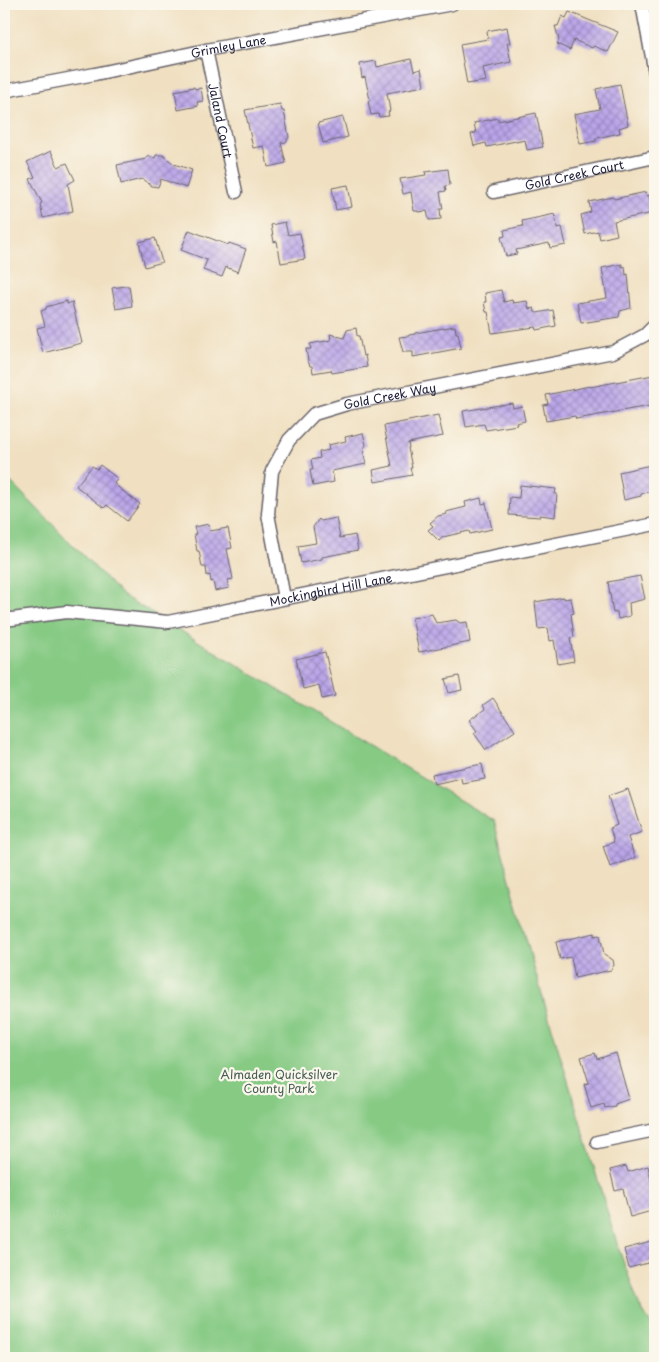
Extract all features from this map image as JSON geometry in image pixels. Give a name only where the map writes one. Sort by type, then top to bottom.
[{"type":"street","name":"Grimley Lane","points":[[4,91],[96,74],[206,50],[452,4]]},
{"type":"street","points":[[642,4],[655,73]]},
{"type":"street","name":"Jaland Court","points":[[206,50],[236,192]]},
{"type":"street","name":"Gold Creek Court","points":[[494,192],[655,157]]},
{"type":"street","name":"Gold Creek Way","points":[[284,598],[268,514],[272,471],[289,440],[314,414],[347,404],[613,352],[645,335],[655,325]]},
{"type":"street","name":"Mockingbird Hill Lane","points":[[4,620],[68,612],[168,622],[655,524]]},
{"type":"street","points":[[597,1142],[655,1130]]},
{"type":"green space","name":"Almaden Quicksilver County Park","points":[[4,475],[122,595],[494,821],[534,968],[618,1247],[639,1305],[655,1331],[655,1358],[4,1358]]},
{"type":"building","points":[[569,12],[618,32],[608,52],[594,46],[592,48],[574,40],[570,50],[557,44],[559,40],[555,26],[558,26],[562,16],[566,18]]},
{"type":"building","points":[[507,27],[510,43],[507,43],[511,62],[483,68],[486,81],[467,84],[460,44],[488,39],[487,31]]},
{"type":"building","points":[[411,59],[414,71],[421,69],[424,86],[387,93],[389,116],[379,117],[378,114],[371,115],[368,101],[370,100],[365,77],[362,78],[360,64],[376,61],[377,67]]},
{"type":"building","points":[[620,84],[628,125],[619,128],[620,133],[596,138],[596,141],[580,144],[574,114],[600,109],[596,89]]},
{"type":"building","points":[[194,87],[195,89],[201,88],[203,101],[197,102],[198,106],[178,110],[175,91]]},
{"type":"building","points":[[280,104],[282,111],[284,111],[289,137],[286,142],[281,143],[286,163],[268,167],[264,146],[253,148],[245,110]]},
{"type":"building","points":[[536,113],[543,147],[527,150],[525,140],[487,147],[486,143],[474,146],[471,134],[476,133],[474,123],[498,118],[498,121]]},
{"type":"building","points":[[343,117],[348,137],[323,143],[318,123]]},
{"type":"building","points":[[51,151],[58,167],[67,163],[75,180],[68,184],[73,211],[43,218],[40,204],[42,203],[30,179],[35,177],[27,162]]},
{"type":"building","points":[[156,155],[163,155],[174,164],[192,170],[186,188],[161,179],[158,187],[152,186],[142,179],[121,184],[117,165],[146,159],[147,156],[155,158]]},
{"type":"building","points":[[448,169],[450,185],[445,186],[446,191],[440,192],[443,209],[440,209],[441,219],[429,220],[427,211],[414,211],[411,192],[403,194],[400,179],[426,175],[425,172]]},
{"type":"building","points":[[348,185],[352,207],[336,210],[332,188]]},
{"type":"building","points":[[646,192],[647,196],[649,195],[653,213],[614,221],[617,235],[600,239],[598,231],[585,234],[581,215],[591,212],[589,202]]},
{"type":"building","points":[[555,214],[557,228],[562,227],[566,245],[550,248],[549,243],[516,250],[517,254],[506,256],[501,237],[505,236],[504,230],[523,226],[522,221]]},
{"type":"building","points":[[285,222],[288,235],[300,233],[305,259],[281,263],[277,241],[274,242],[271,225]]},
{"type":"building","points":[[189,230],[228,245],[229,243],[246,249],[238,272],[226,267],[222,277],[203,270],[207,260],[181,250]]},
{"type":"building","points":[[155,238],[162,262],[145,267],[139,242]]},
{"type":"building","points":[[622,264],[622,267],[625,266],[626,275],[628,274],[631,308],[620,311],[619,317],[581,323],[577,303],[607,298],[602,268]]},
{"type":"building","points":[[129,286],[132,306],[116,309],[112,288]]},
{"type":"building","points":[[501,290],[504,302],[512,300],[513,303],[527,301],[529,309],[534,308],[537,313],[553,310],[556,326],[536,330],[535,327],[492,333],[484,302],[486,302],[485,293]]},
{"type":"building","points":[[67,301],[67,304],[72,302],[82,343],[43,353],[37,328],[45,326],[41,311],[46,309],[46,307]]},
{"type":"building","points":[[455,326],[461,348],[413,357],[413,352],[403,352],[399,337]]},
{"type":"building","points":[[356,328],[367,367],[332,373],[331,370],[313,373],[306,349],[311,349],[310,344],[331,340],[330,334],[344,338],[347,330]]},
{"type":"building","points":[[653,375],[653,377],[655,376],[655,405],[576,419],[575,416],[546,421],[543,405],[548,404],[546,395]]},
{"type":"building","points":[[512,403],[513,408],[522,406],[525,421],[516,423],[517,425],[486,430],[484,424],[466,427],[463,411]]},
{"type":"building","points":[[438,415],[443,436],[408,443],[412,475],[375,482],[373,470],[392,466],[384,426]]},
{"type":"building","points":[[363,433],[366,445],[363,449],[366,464],[332,471],[334,482],[313,486],[310,470],[313,470],[311,460],[320,458],[319,452],[329,450],[328,445],[346,441],[345,437]]},
{"type":"building","points":[[655,464],[655,490],[624,500],[619,472]]},
{"type":"building","points":[[100,465],[118,479],[114,483],[119,488],[140,504],[127,521],[107,505],[104,508],[76,486],[92,466],[97,469]]},
{"type":"building","points":[[520,485],[556,489],[555,517],[509,515],[510,497],[519,498]]},
{"type":"building","points":[[481,498],[482,504],[486,503],[492,529],[470,534],[469,531],[443,537],[439,541],[428,530],[433,526],[430,523],[438,516],[466,507],[465,502]]},
{"type":"building","points":[[336,518],[340,538],[355,535],[358,550],[301,563],[298,546],[316,543],[313,527],[319,519],[321,521]]},
{"type":"building","points":[[209,524],[210,531],[228,528],[232,548],[227,549],[233,579],[228,580],[229,588],[215,591],[210,575],[207,576],[206,567],[202,567],[194,534],[196,534],[194,527]]},
{"type":"building","points":[[640,576],[645,599],[629,603],[630,616],[618,619],[617,612],[613,613],[608,582]]},
{"type":"building","points":[[564,597],[564,599],[571,598],[574,613],[571,614],[574,637],[570,638],[574,661],[558,664],[554,640],[550,641],[548,628],[538,629],[535,602]]},
{"type":"building","points":[[432,614],[436,623],[456,620],[460,623],[467,622],[470,642],[419,652],[412,618]]},
{"type":"building","points":[[325,652],[335,696],[322,699],[319,685],[303,689],[296,659]]},
{"type":"building","points":[[459,676],[462,690],[449,693],[445,679]]},
{"type":"building","points":[[493,698],[515,731],[486,750],[474,733],[477,731],[469,720],[485,709],[483,705]]},
{"type":"building","points":[[482,764],[485,779],[462,783],[461,778],[434,784],[432,774]]},
{"type":"building","points":[[628,789],[642,832],[628,837],[635,858],[610,867],[603,846],[614,842],[610,828],[617,825],[608,796]]},
{"type":"building","points":[[595,933],[595,936],[600,935],[604,954],[613,960],[614,965],[611,970],[575,978],[571,957],[560,959],[556,942]]},
{"type":"building","points":[[595,1053],[597,1059],[616,1053],[629,1099],[615,1104],[615,1106],[605,1108],[604,1104],[591,1108],[584,1084],[589,1083],[581,1057]]},
{"type":"building","points":[[626,1166],[628,1172],[648,1166],[652,1185],[655,1184],[655,1210],[630,1217],[623,1189],[615,1191],[610,1170]]},
{"type":"building","points":[[655,1241],[655,1261],[629,1268],[624,1249]]}]
